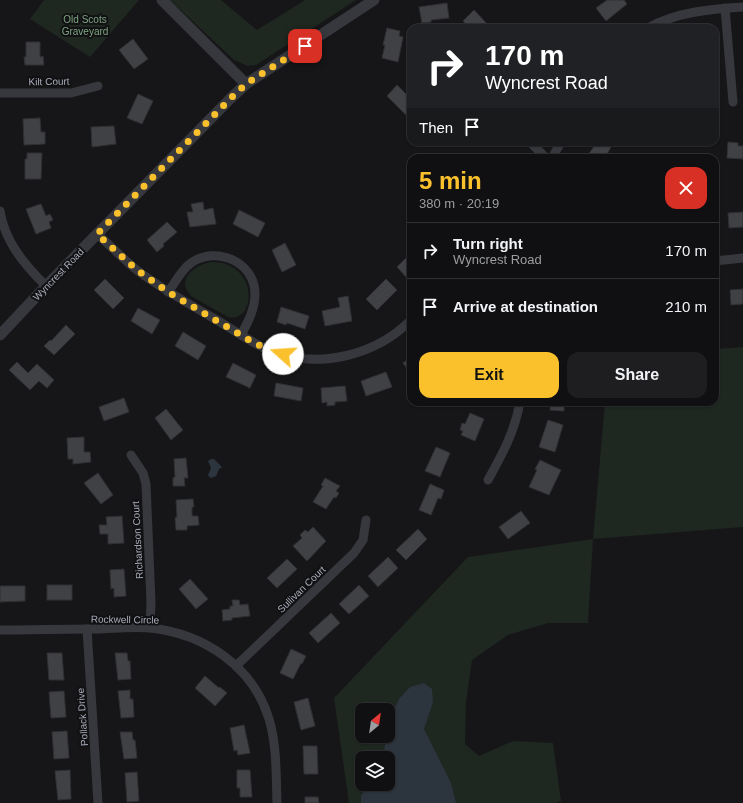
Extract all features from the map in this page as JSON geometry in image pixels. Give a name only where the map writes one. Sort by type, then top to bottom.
[{"type":"street","points":[[162,0],[246,84]]},
{"type":"street","name":"Wyncrest Road","points":[[0,335],[46,286],[246,84],[374,0]]},
{"type":"street","points":[[658,24],[688,14],[725,8],[743,7]]},
{"type":"street","points":[[725,8],[733,102]]},
{"type":"street","name":"Kilt Court","points":[[0,93],[70,93],[98,86]]},
{"type":"street","points":[[534,146],[542,154]]},
{"type":"street","points":[[0,211],[8,237],[16,253],[46,286]]},
{"type":"street","points":[[97,234],[137,270],[168,292],[256,344],[275,352],[310,359],[349,355],[384,341],[407,324]]},
{"type":"street","points":[[168,292],[186,268],[200,258],[218,255],[229,258],[238,263],[248,273],[252,281],[255,294],[255,304],[241,334]]},
{"type":"street","points":[[719,261],[743,258]]},
{"type":"street","points":[[488,480],[511,434],[519,406]]},
{"type":"street","name":"Richardson Court","points":[[131,455],[143,473],[146,484],[151,602],[150,628]]},
{"type":"street","name":"Sullivan Court","points":[[236,666],[354,553],[363,540],[366,520]]},
{"type":"street","name":"Rockwell Circle","points":[[0,630],[150,628],[180,633],[199,640],[226,657],[236,666],[256,691],[269,719],[274,747],[277,803]]},
{"type":"street","name":"Pollack Drive","points":[[87,629],[98,803]]},
{"type":"green space","name":"Old Scots Graveyard","points":[[44,0],[139,0],[90,57],[30,19]]},
{"type":"green space","points":[[170,0],[221,0],[257,30],[305,0],[356,0],[256,65],[248,66],[234,60]]},
{"type":"green space","points":[[211,262],[227,264],[238,271],[245,281],[248,292],[248,302],[244,311],[238,317],[228,317],[191,296],[187,290],[185,284],[189,274],[199,266]]},
{"type":"green space","points":[[743,347],[743,527],[593,539],[605,406],[719,406],[719,349]]},
{"type":"green space","points":[[593,539],[588,623],[548,623],[508,635],[472,660],[466,702],[465,744],[479,756],[513,741],[553,743],[561,801],[556,803],[349,803],[334,698],[468,557]]},
{"type":"shaded area","points":[[214,459],[222,468],[220,468],[216,476],[210,478],[208,475],[211,468],[208,461]]},
{"type":"shaded area","points":[[424,683],[432,689],[433,702],[424,729],[451,783],[456,803],[361,803],[361,796],[364,791],[395,791],[395,751],[384,751],[385,743],[395,743],[395,707],[399,699],[410,687]]},
{"type":"building","points":[[607,0],[624,0],[627,4],[606,21],[596,8]]},
{"type":"building","points":[[447,3],[449,18],[431,20],[431,22],[422,23],[419,7]]},
{"type":"building","points":[[474,10],[487,24],[466,24],[463,21]]},
{"type":"building","points":[[387,28],[400,31],[399,36],[403,37],[398,62],[382,58]]},
{"type":"building","points":[[133,39],[148,59],[134,69],[119,50]]},
{"type":"building","points":[[26,42],[40,42],[40,57],[43,56],[44,65],[25,65],[24,57],[26,57]]},
{"type":"building","points":[[397,85],[407,95],[407,114],[406,115],[387,96]]},
{"type":"building","points":[[138,94],[153,101],[142,124],[127,118]]},
{"type":"building","points":[[40,118],[41,132],[45,132],[45,144],[24,145],[23,119]]},
{"type":"building","points":[[114,126],[116,144],[92,147],[91,127]]},
{"type":"building","points":[[728,142],[738,143],[738,146],[743,146],[743,159],[727,158]]},
{"type":"building","points":[[594,146],[611,146],[607,154],[589,154]]},
{"type":"building","points":[[27,153],[42,153],[41,179],[25,179],[25,159],[27,159]]},
{"type":"building","points":[[203,202],[204,210],[213,208],[216,224],[190,227],[187,212],[193,212],[191,204]]},
{"type":"building","points":[[41,204],[46,216],[50,214],[53,220],[49,222],[51,228],[36,234],[26,209]]},
{"type":"building","points":[[239,210],[265,223],[258,237],[233,224]]},
{"type":"building","points":[[743,212],[743,227],[729,228],[728,213]]},
{"type":"building","points":[[167,222],[177,232],[163,244],[164,246],[157,252],[147,240]]},
{"type":"building","points":[[285,243],[296,265],[282,272],[272,250]]},
{"type":"building","points":[[407,257],[407,278],[397,267]]},
{"type":"building","points":[[105,279],[124,298],[113,309],[94,290]]},
{"type":"building","points":[[386,279],[397,290],[377,310],[366,299]]},
{"type":"building","points":[[743,289],[743,304],[731,305],[730,290]]},
{"type":"building","points":[[348,296],[352,321],[325,326],[322,311],[340,307],[338,298]]},
{"type":"building","points":[[281,307],[309,316],[305,329],[287,323],[286,325],[277,322]]},
{"type":"building","points":[[138,308],[160,320],[152,334],[131,321]]},
{"type":"building","points":[[66,325],[75,334],[54,355],[44,346],[50,340],[51,341]]},
{"type":"building","points":[[183,332],[206,346],[198,360],[175,346]]},
{"type":"building","points":[[407,360],[407,368],[403,363]]},
{"type":"building","points":[[17,362],[28,373],[37,364],[54,380],[47,388],[39,381],[30,390],[9,370]]},
{"type":"building","points":[[233,363],[256,375],[250,388],[226,377]]},
{"type":"building","points":[[386,372],[392,387],[366,396],[361,381]]},
{"type":"building","points":[[276,383],[303,388],[301,401],[274,396]]},
{"type":"building","points":[[345,386],[347,401],[335,402],[335,405],[327,406],[327,402],[322,403],[321,388]]},
{"type":"building","points":[[124,398],[129,412],[104,421],[99,407]]},
{"type":"building","points":[[550,406],[564,406],[564,411],[550,410]]},
{"type":"building","points":[[166,409],[183,430],[171,440],[155,418]]},
{"type":"building","points":[[470,413],[484,419],[475,441],[461,435],[463,431],[460,430],[462,423],[465,424]]},
{"type":"building","points":[[548,420],[563,425],[555,452],[539,447]]},
{"type":"building","points":[[84,437],[84,452],[90,452],[91,462],[73,464],[73,459],[68,459],[67,438]]},
{"type":"building","points":[[436,447],[450,453],[440,477],[425,471]]},
{"type":"building","points":[[186,458],[188,478],[184,478],[185,486],[173,486],[173,478],[175,477],[174,459]]},
{"type":"building","points":[[540,460],[561,470],[549,495],[529,487],[537,470],[535,469]]},
{"type":"building","points":[[98,473],[113,495],[101,504],[84,483]]},
{"type":"building","points":[[325,478],[340,486],[336,491],[339,493],[336,498],[334,497],[326,509],[313,502],[323,486],[321,485]]},
{"type":"building","points":[[430,484],[444,490],[441,499],[438,498],[431,515],[419,510]]},
{"type":"building","points":[[193,499],[194,507],[192,507],[192,516],[198,516],[199,525],[187,526],[187,530],[176,530],[176,500]]},
{"type":"building","points":[[521,511],[530,523],[508,539],[499,527]]},
{"type":"building","points":[[122,516],[124,543],[108,544],[108,534],[100,534],[99,525],[107,525],[106,517]]},
{"type":"building","points":[[313,527],[326,541],[307,561],[293,546],[302,538],[300,535],[305,530],[308,532]]},
{"type":"building","points":[[418,529],[427,539],[406,560],[396,550]]},
{"type":"building","points":[[388,557],[398,568],[378,587],[368,576]]},
{"type":"building","points":[[287,559],[297,569],[277,588],[267,578]]},
{"type":"building","points":[[124,569],[126,596],[114,597],[114,588],[111,589],[110,570]]},
{"type":"building","points":[[190,579],[208,599],[196,609],[179,589]]},
{"type":"building","points":[[47,585],[72,585],[72,600],[47,600]]},
{"type":"building","points":[[359,585],[369,596],[349,614],[339,604]]},
{"type":"building","points":[[0,586],[25,586],[25,601],[0,602]]},
{"type":"building","points":[[232,600],[239,600],[240,605],[248,604],[250,616],[232,618],[232,620],[223,621],[222,610],[230,609],[230,606],[233,606]]},
{"type":"building","points":[[331,613],[340,623],[318,643],[309,633]]},
{"type":"building","points":[[291,649],[306,656],[293,679],[280,673]]},
{"type":"building","points":[[47,653],[62,653],[64,680],[49,680]]},
{"type":"building","points":[[115,653],[127,653],[128,661],[130,661],[131,679],[118,680]]},
{"type":"building","points":[[205,676],[227,693],[215,706],[195,688]]},
{"type":"building","points":[[130,690],[130,699],[133,699],[134,717],[121,718],[118,691]]},
{"type":"building","points":[[64,691],[66,717],[51,718],[49,692]]},
{"type":"building","points":[[308,698],[315,726],[301,730],[294,702]]},
{"type":"building","points":[[244,725],[250,753],[238,755],[237,750],[234,751],[230,728]]},
{"type":"building","points":[[67,731],[69,758],[54,759],[52,732]]},
{"type":"building","points":[[120,732],[132,732],[133,740],[135,740],[137,758],[124,759]]},
{"type":"building","points":[[303,746],[317,746],[318,774],[304,774]]},
{"type":"building","points":[[70,770],[71,799],[58,800],[55,771]]},
{"type":"building","points":[[237,770],[250,770],[252,797],[240,797],[240,788],[237,788]]},
{"type":"building","points":[[137,772],[139,801],[127,802],[125,773]]},
{"type":"building","points":[[305,797],[318,797],[319,803],[305,803]]},
{"type":"route","points":[[283,354],[263,348],[168,292],[137,270],[97,234],[246,84],[305,46]]}]
